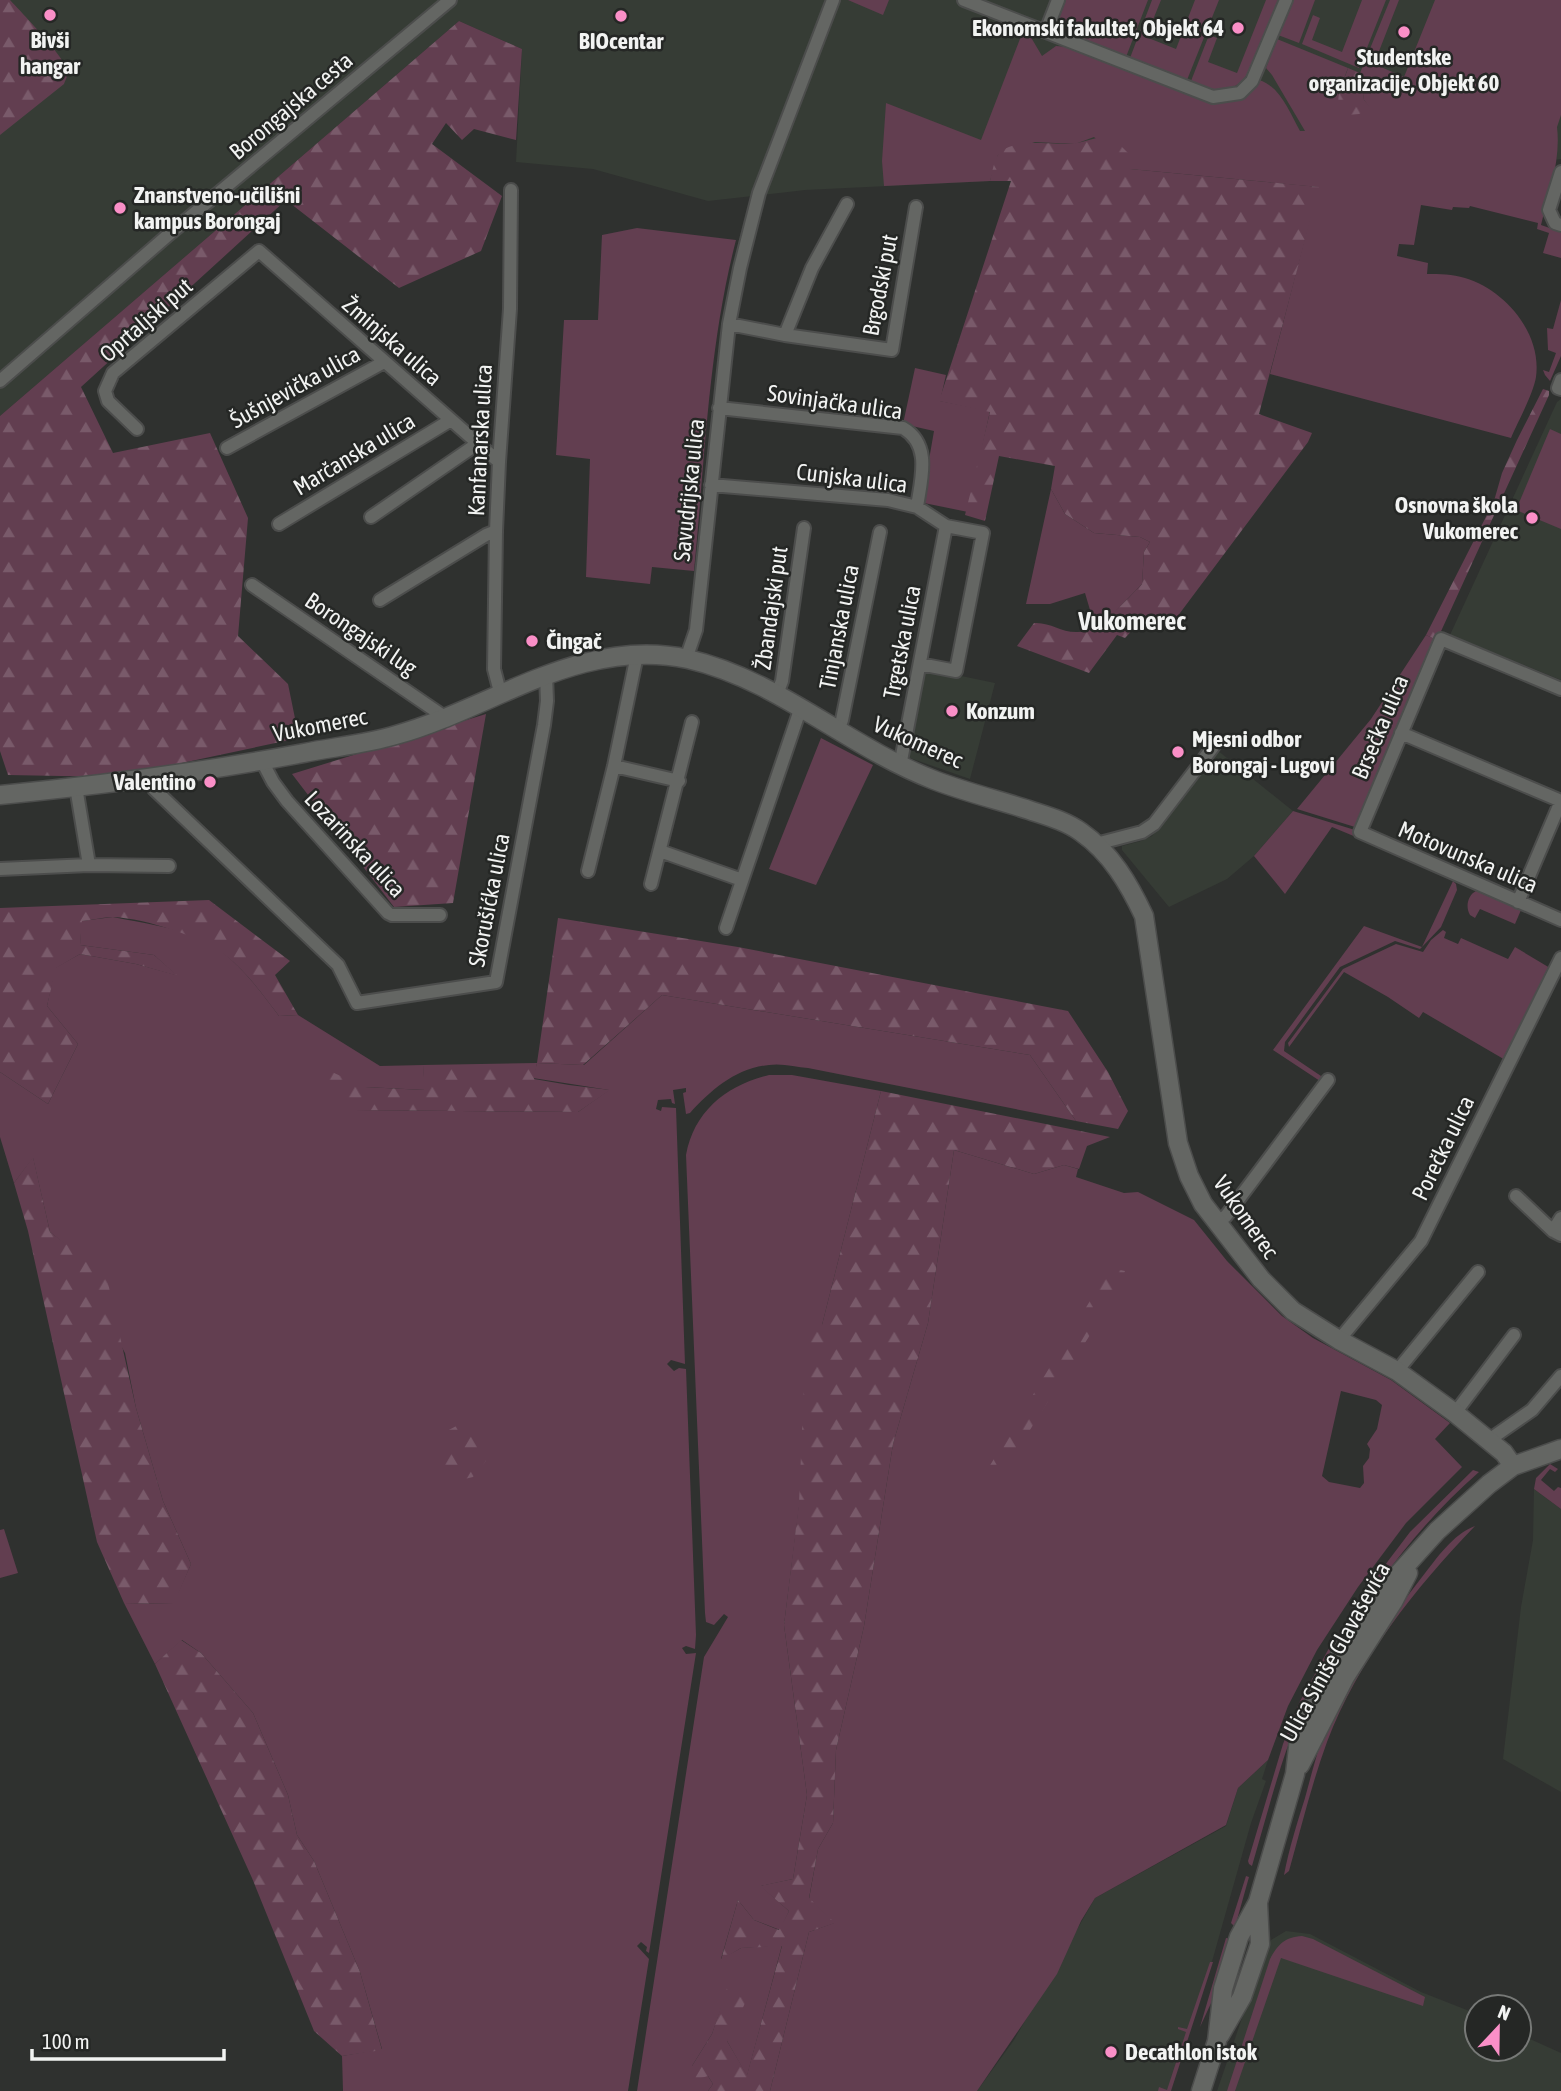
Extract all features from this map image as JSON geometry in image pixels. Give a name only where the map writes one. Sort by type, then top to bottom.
[{"type":"street","name":"Borongajska cesta","points":[[0,381],[167,236],[450,0]]},
{"type":"street","name":"Savudrijska ulica","points":[[686,659],[696,630],[729,324],[740,268],[759,193],[833,0]]},
{"type":"street","points":[[964,0],[1213,97],[1240,93],[1252,81],[1286,0]]},
{"type":"street","points":[[1046,31],[1058,0]]},
{"type":"street","points":[[1561,172],[1549,210],[1551,218],[1561,225]]},
{"type":"street","name":"Kanfanarska ulica","points":[[500,692],[494,669],[496,531],[510,309],[511,190]]},
{"type":"street","points":[[729,324],[785,335],[812,268],[847,204]]},
{"type":"street","name":"Brgodski put","points":[[785,335],[892,350],[916,207]]},
{"type":"street","name":"Žminjska ulica","points":[[259,251],[499,461]]},
{"type":"street","name":"Oprtaljski put","points":[[137,429],[108,401],[105,391],[113,373],[259,251]]},
{"type":"street","name":"Šušnjevička ulica","points":[[227,448],[384,362]]},
{"type":"street","name":"Sovinjačka ulica","points":[[719,408],[902,428],[915,438],[923,460],[917,507]]},
{"type":"street","name":"Marčanska ulica","points":[[279,524],[451,420]]},
{"type":"street","points":[[371,517],[477,444]]},
{"type":"street","name":"Cunjska ulica","points":[[711,485],[888,500],[917,507],[946,526],[982,533],[956,671],[919,664]]},
{"type":"street","name":"Trgetska ulica","points":[[900,766],[946,526]]},
{"type":"street","name":"Žbandajski put","points":[[777,694],[782,681],[804,528]]},
{"type":"street","points":[[380,600],[496,531]]},
{"type":"street","name":"Tinjanska ulica","points":[[838,730],[880,532]]},
{"type":"street","name":"Borongajski lug","points":[[252,585],[446,718]]},
{"type":"street","name":"Brsečka ulica","points":[[1360,832],[1441,639],[1561,689]]},
{"type":"street","points":[[588,871],[614,766],[637,655]]},
{"type":"street","name":"Vukomerec","points":[[0,795],[148,779],[395,736],[446,718],[500,692],[592,661],[637,655],[686,659],[730,673],[801,707],[900,766],[937,781],[1057,819],[1079,830],[1097,844],[1130,887],[1144,916],[1178,1143],[1200,1199],[1216,1223],[1261,1279],[1293,1311],[1339,1340],[1397,1371],[1489,1440],[1504,1453],[1513,1466]]},
{"type":"street","name":"Skorušićka ulica","points":[[148,779],[154,789],[338,965],[357,1003],[496,982],[544,725],[546,675]]},
{"type":"street","points":[[726,928],[801,707]]},
{"type":"street","points":[[651,884],[692,722]]},
{"type":"street","points":[[1401,733],[1561,801],[1518,902]]},
{"type":"street","points":[[1097,844],[1142,832],[1154,824],[1216,743]]},
{"type":"street","name":"Lozarinska ulica","points":[[262,761],[287,802],[388,913],[440,915]]},
{"type":"street","points":[[614,766],[679,780]]},
{"type":"street","points":[[76,787],[89,865]]},
{"type":"street","name":"Motovunska ulica","points":[[1360,832],[1561,919]]},
{"type":"street","points":[[660,851],[742,880]]},
{"type":"street","points":[[0,869],[89,865],[169,866]]},
{"type":"street","name":"Porečka ulica","points":[[1339,1340],[1421,1241],[1561,958]]},
{"type":"street","points":[[1216,1223],[1226,1216],[1328,1080]]},
{"type":"street","points":[[1517,1196],[1557,1233],[1561,1218]]},
{"type":"street","points":[[1397,1371],[1478,1272]]},
{"type":"street","points":[[1455,1413],[1514,1335]]},
{"type":"street","points":[[1489,1440],[1532,1410],[1561,1376]]},
{"type":"street","name":"Ulica Siniše Glavaševića","points":[[1201,2091],[1217,2041],[1242,1997],[1260,1944],[1258,1902],[1295,1774],[1299,1739],[1321,1686],[1360,1622],[1382,1592],[1437,1531],[1489,1483],[1513,1466],[1561,1449]]},
{"type":"shaded area","name":"Znanstveno-učilišni kampus Borongaj","points":[[0,0],[1561,0],[1561,159],[1319,187],[1152,170],[805,190],[708,201],[593,169],[516,162],[522,49],[459,21],[0,416]]},
{"type":"shaded area","name":"Osnovna škola Vukomerec","points":[[1561,399],[1561,680],[1450,635],[1557,402]]},
{"type":"shaded area","points":[[923,668],[995,683],[970,779],[907,757]]},
{"type":"shaded area","points":[[1217,750],[1293,811],[1254,856],[1227,879],[1169,907],[1122,850],[1122,846],[1152,836]]},
{"type":"shaded area","points":[[1534,1489],[1561,1509],[1561,1792],[1503,1759],[1521,1607],[1533,1540]]},
{"type":"shaded area","points":[[1268,1760],[1262,1779],[1266,1781],[1251,1823],[1213,1958],[1169,2091],[977,2091],[1014,2040],[1095,1898],[1226,1826],[1238,1788]]},
{"type":"shaded area","points":[[1286,1931],[1310,1934],[1421,1992],[1463,2008],[1463,2063],[1533,2063],[1533,2040],[1561,2053],[1561,2091],[1217,2091],[1271,1940]]},
{"type":"green space","points":[[0,0],[10,0],[24,15],[60,58],[68,73],[64,84],[0,135]]},
{"type":"green space","points":[[848,0],[889,0],[883,15]]},
{"type":"green space","points":[[1066,0],[1148,0],[1126,57],[1062,31],[1059,18]]},
{"type":"green space","points":[[1152,0],[1161,0],[1146,37],[1176,49],[1195,0],[1219,0],[1187,80],[1130,58]]},
{"type":"green space","points":[[1266,0],[1279,0],[1258,57],[1241,81],[1231,88],[1218,90],[1191,81],[1209,35],[1217,38],[1208,62],[1237,73]]},
{"type":"green space","points":[[1292,0],[1315,0],[1299,43],[1278,35]]},
{"type":"green space","points":[[1362,0],[1386,0],[1359,68],[1302,44],[1313,15],[1320,18],[1312,40],[1342,52]]},
{"type":"green space","points":[[1390,0],[1399,0],[1374,64],[1404,77],[1435,0],[1561,0],[1561,115],[1557,127],[1556,164],[1541,225],[1561,232],[1561,258],[1543,253],[1549,233],[1537,229],[1538,223],[1470,206],[1453,207],[1452,210],[1421,205],[1414,245],[1399,244],[1397,256],[1428,263],[1427,274],[1455,276],[1480,284],[1507,303],[1527,330],[1533,345],[1536,377],[1529,400],[1511,438],[1270,374],[1318,187],[1130,169],[1094,137],[1075,144],[1035,142],[998,155],[990,181],[884,186],[882,161],[886,103],[981,140],[1023,31],[1029,34],[1042,56],[1056,46],[1069,47],[1213,102],[1239,97],[1250,91],[1259,80],[1279,94],[1300,131],[1305,131],[1266,68],[1277,39],[1348,68],[1338,94],[1370,108],[1364,100],[1360,73]]},
{"type":"green space","points":[[459,21],[522,49],[516,140],[474,129],[462,140],[446,123],[432,144],[502,196],[481,251],[399,288],[286,200],[81,387],[113,453],[210,433],[248,518],[238,636],[288,684],[299,738],[116,777],[8,775],[0,751],[0,416]]},
{"type":"green space","points":[[1348,68],[1360,73],[1364,100],[1371,108],[1359,114],[1347,115],[1339,105],[1339,93]]},
{"type":"green space","points":[[1110,135],[1129,154],[1130,169],[1319,187],[1259,414],[1312,433],[1308,442],[1174,621],[1141,621],[1125,638],[1117,635],[1089,673],[1017,646],[1034,623],[1076,632],[1085,631],[1103,622],[1142,584],[1144,552],[1150,542],[1140,537],[1094,533],[1065,514],[1051,489],[1055,466],[999,456],[985,521],[965,515],[990,412],[939,401],[1011,181],[990,181],[998,155],[1004,149],[1022,144],[1072,144]]},
{"type":"green space","points":[[637,228],[736,240],[713,363],[694,571],[652,567],[650,584],[586,577],[590,459],[556,455],[564,320],[598,320],[602,235]]},
{"type":"green space","points":[[1561,300],[1561,356],[1550,381],[1543,370],[1549,372],[1556,353],[1548,350],[1547,328],[1553,329]]},
{"type":"green space","points":[[915,368],[946,375],[940,401],[990,411],[968,512],[924,503],[922,500],[934,431],[903,424]]},
{"type":"green space","points":[[1543,389],[1549,391],[1549,395],[1437,640],[1426,635],[1494,501],[1502,473]]},
{"type":"green space","points":[[1550,429],[1561,434],[1561,529],[1516,510]]},
{"type":"green space","points":[[1051,489],[1065,514],[1094,533],[1140,537],[1150,542],[1144,552],[1142,584],[1106,621],[1089,628],[1090,610],[1085,593],[1050,604],[1026,604]]},
{"type":"green space","points":[[1426,635],[1437,640],[1429,652],[1355,827],[1297,809],[1371,719]]},
{"type":"green space","points":[[486,714],[453,903],[394,907],[292,774]]},
{"type":"green space","points":[[821,738],[873,765],[816,885],[769,869]]},
{"type":"green space","points":[[1293,811],[1355,830],[1356,837],[1332,827],[1285,894],[1254,856]]},
{"type":"green space","points":[[1453,881],[1457,890],[1441,927],[1422,947]]},
{"type":"green space","points":[[1476,891],[1521,910],[1515,924],[1480,909],[1475,918],[1470,915],[1468,902]]},
{"type":"green space","points":[[209,900],[290,961],[275,975],[298,1015],[279,1016],[240,969],[225,955],[202,941],[127,918],[110,917],[82,921],[80,945],[154,955],[178,976],[136,964],[80,954],[56,968],[47,1006],[78,1044],[48,1104],[0,1072],[0,908]]},
{"type":"green space","points":[[113,917],[170,929],[203,940],[236,964],[279,1016],[298,1015],[380,1066],[423,1065],[425,1090],[365,1087],[357,1110],[578,1112],[609,1090],[533,1078],[537,1063],[584,1065],[662,995],[1030,1055],[1076,1121],[779,1064],[757,1067],[735,1075],[716,1088],[690,1113],[686,1114],[683,1093],[686,1088],[673,1090],[675,1104],[671,1099],[658,1100],[656,1109],[661,1111],[662,1107],[676,1108],[685,1364],[671,1360],[667,1364],[674,1371],[679,1368],[686,1369],[696,1635],[695,1649],[686,1646],[682,1648],[686,1654],[696,1653],[649,1953],[641,1942],[637,1946],[649,1959],[628,2091],[343,2091],[342,2056],[382,2049],[360,1972],[314,1861],[297,1835],[288,1795],[253,1713],[201,1653],[182,1640],[155,1664],[124,1603],[173,1604],[191,1564],[163,1501],[136,1408],[125,1353],[66,1245],[50,1232],[33,1158],[14,1183],[0,1137],[0,1072],[48,1104],[78,1044],[47,1006],[55,968],[80,954],[136,964],[176,975],[154,955],[80,945],[81,921]]},
{"type":"green space","points":[[558,918],[738,947],[1068,1011],[1108,1072],[1128,1111],[1118,1129],[1076,1121],[1030,1055],[662,995],[583,1065],[537,1063]]},
{"type":"green space","points":[[1364,926],[1422,947],[1420,949],[1395,941],[1340,967],[1285,1042],[1284,1051],[1321,1076],[1320,1081],[1273,1050]]},
{"type":"green space","points":[[1443,930],[1446,932],[1444,938],[1458,944],[1461,938],[1508,959],[1515,947],[1550,968],[1507,1061],[1423,1012],[1419,1018],[1344,972],[1289,1047],[1288,1043],[1343,969],[1396,944],[1423,952],[1431,940]]},
{"type":"green space","points":[[312,1063],[365,1087],[424,1090],[423,1065],[537,1063],[534,1079],[610,1090],[578,1112],[357,1110],[306,1073]]},
{"type":"green space","points":[[769,1075],[792,1075],[881,1091],[822,1325],[784,1625],[807,1795],[793,1879],[761,1886],[789,1911],[780,1930],[754,1920],[738,1900],[721,1959],[741,1948],[782,1945],[747,2076],[727,2041],[730,1983],[712,2034],[692,2066],[708,2076],[713,2084],[708,2091],[637,2091],[704,1657],[728,1617],[724,1614],[714,1625],[706,1622],[686,1155],[696,1125],[715,1102],[739,1086]]},
{"type":"green space","points":[[881,1091],[1110,1137],[1087,1146],[1079,1169],[1064,1165],[1034,1174],[954,1150],[928,1323],[893,1444],[864,1626],[836,1750],[833,1823],[818,1849],[809,1898],[835,1923],[809,1932],[770,2091],[708,2091],[713,2084],[708,2076],[691,2081],[692,2066],[712,2034],[729,1982],[747,1999],[727,2041],[747,2075],[782,1946],[741,1948],[721,1960],[738,1900],[754,1920],[779,1930],[789,1911],[760,1886],[793,1879],[807,1795],[784,1625],[799,1503],[806,1334],[822,1325]]},
{"type":"green space","points":[[954,1150],[1034,1174],[1064,1165],[1078,1169],[1076,1177],[1124,1193],[1138,1192],[1194,1220],[1227,1261],[1282,1316],[1313,1338],[1391,1380],[1450,1423],[1435,1439],[1462,1467],[1406,1523],[1358,1587],[1317,1650],[1288,1706],[1268,1760],[1238,1788],[1226,1825],[1095,1898],[1081,1921],[1057,1974],[977,2091],[770,2091],[809,1932],[834,1923],[809,1899],[818,1849],[833,1823],[836,1750],[864,1626],[893,1444],[928,1323]],"holes":[[[1341,1391],[1376,1400],[1382,1405],[1377,1429],[1367,1444],[1370,1449],[1369,1458],[1363,1466],[1364,1483],[1360,1488],[1329,1482],[1322,1476]]]},
{"type":"green space","points":[[33,1157],[50,1232],[106,1274],[136,1408],[163,1501],[191,1564],[174,1604],[124,1603],[97,1542],[28,1231],[14,1183]]},
{"type":"green space","points":[[1110,1268],[1125,1271],[1114,1297],[1011,1460],[986,1472]]},
{"type":"green space","points":[[464,1422],[476,1423],[484,1445],[486,1461],[473,1477],[456,1481],[445,1473],[443,1433]]},
{"type":"green space","points":[[1550,1464],[1558,1469],[1555,1472],[1550,1469],[1541,1480],[1554,1491],[1558,1487],[1561,1488],[1561,1509],[1534,1489],[1536,1478]]},
{"type":"green space","points":[[1473,1470],[1479,1472],[1439,1511],[1385,1575],[1316,1683],[1300,1713],[1290,1741],[1252,1866],[1248,1861],[1283,1744],[1299,1703],[1328,1650],[1410,1532]]},
{"type":"green space","points":[[1475,1526],[1431,1574],[1390,1626],[1355,1682],[1327,1742],[1289,1871],[1284,1875],[1321,1743],[1344,1694],[1386,1626],[1434,1562],[1453,1541]]},
{"type":"green space","points":[[4,1529],[18,1573],[0,1578],[0,1530]]},
{"type":"green space","points":[[181,1640],[201,1653],[253,1713],[288,1795],[297,1835],[314,1861],[360,1972],[382,2050],[342,2056],[314,2031],[252,1878],[155,1664]]},
{"type":"green space","points":[[1246,1876],[1249,1877],[1235,1927],[1231,1923]]},
{"type":"green space","points":[[1302,1936],[1313,1939],[1425,1997],[1423,2006],[1281,1958],[1235,2091],[1227,2091],[1270,1959],[1283,1942]]},
{"type":"green space","points":[[1226,1938],[1232,1939],[1212,2001],[1200,2027]]},
{"type":"green space","points":[[1210,1962],[1213,1962],[1171,2091],[1158,2091],[1159,2087],[1167,2090],[1186,2032],[1178,2027],[1187,2029]]},
{"type":"place","name":"Bivši hangar","points":[[50,15]]},
{"type":"place","name":"BIOcentar","points":[[621,16]]},
{"type":"place","name":"Ekonomski fakultet, Objekt 64","points":[[1238,28]]},
{"type":"place","name":"Studentske organizacije, Objekt 60","points":[[1404,32]]},
{"type":"place","name":"Znanstveno-učilišni kampus Borongaj","points":[[120,208]]},
{"type":"place","name":"Osnovna škola Vukomerec","points":[[1532,518]]},
{"type":"place","name":"Čingač","points":[[532,641]]},
{"type":"place","name":"Konzum","points":[[952,711]]},
{"type":"place","name":"Mjesni odbor Borongaj - Lugovi","points":[[1178,752]]},
{"type":"place","name":"Valentino","points":[[210,782]]},
{"type":"place","name":"Decathlon istok","points":[[1111,2052]]},
{"type":"district","name":"Vukomerec","points":[[1132,621]]}]
